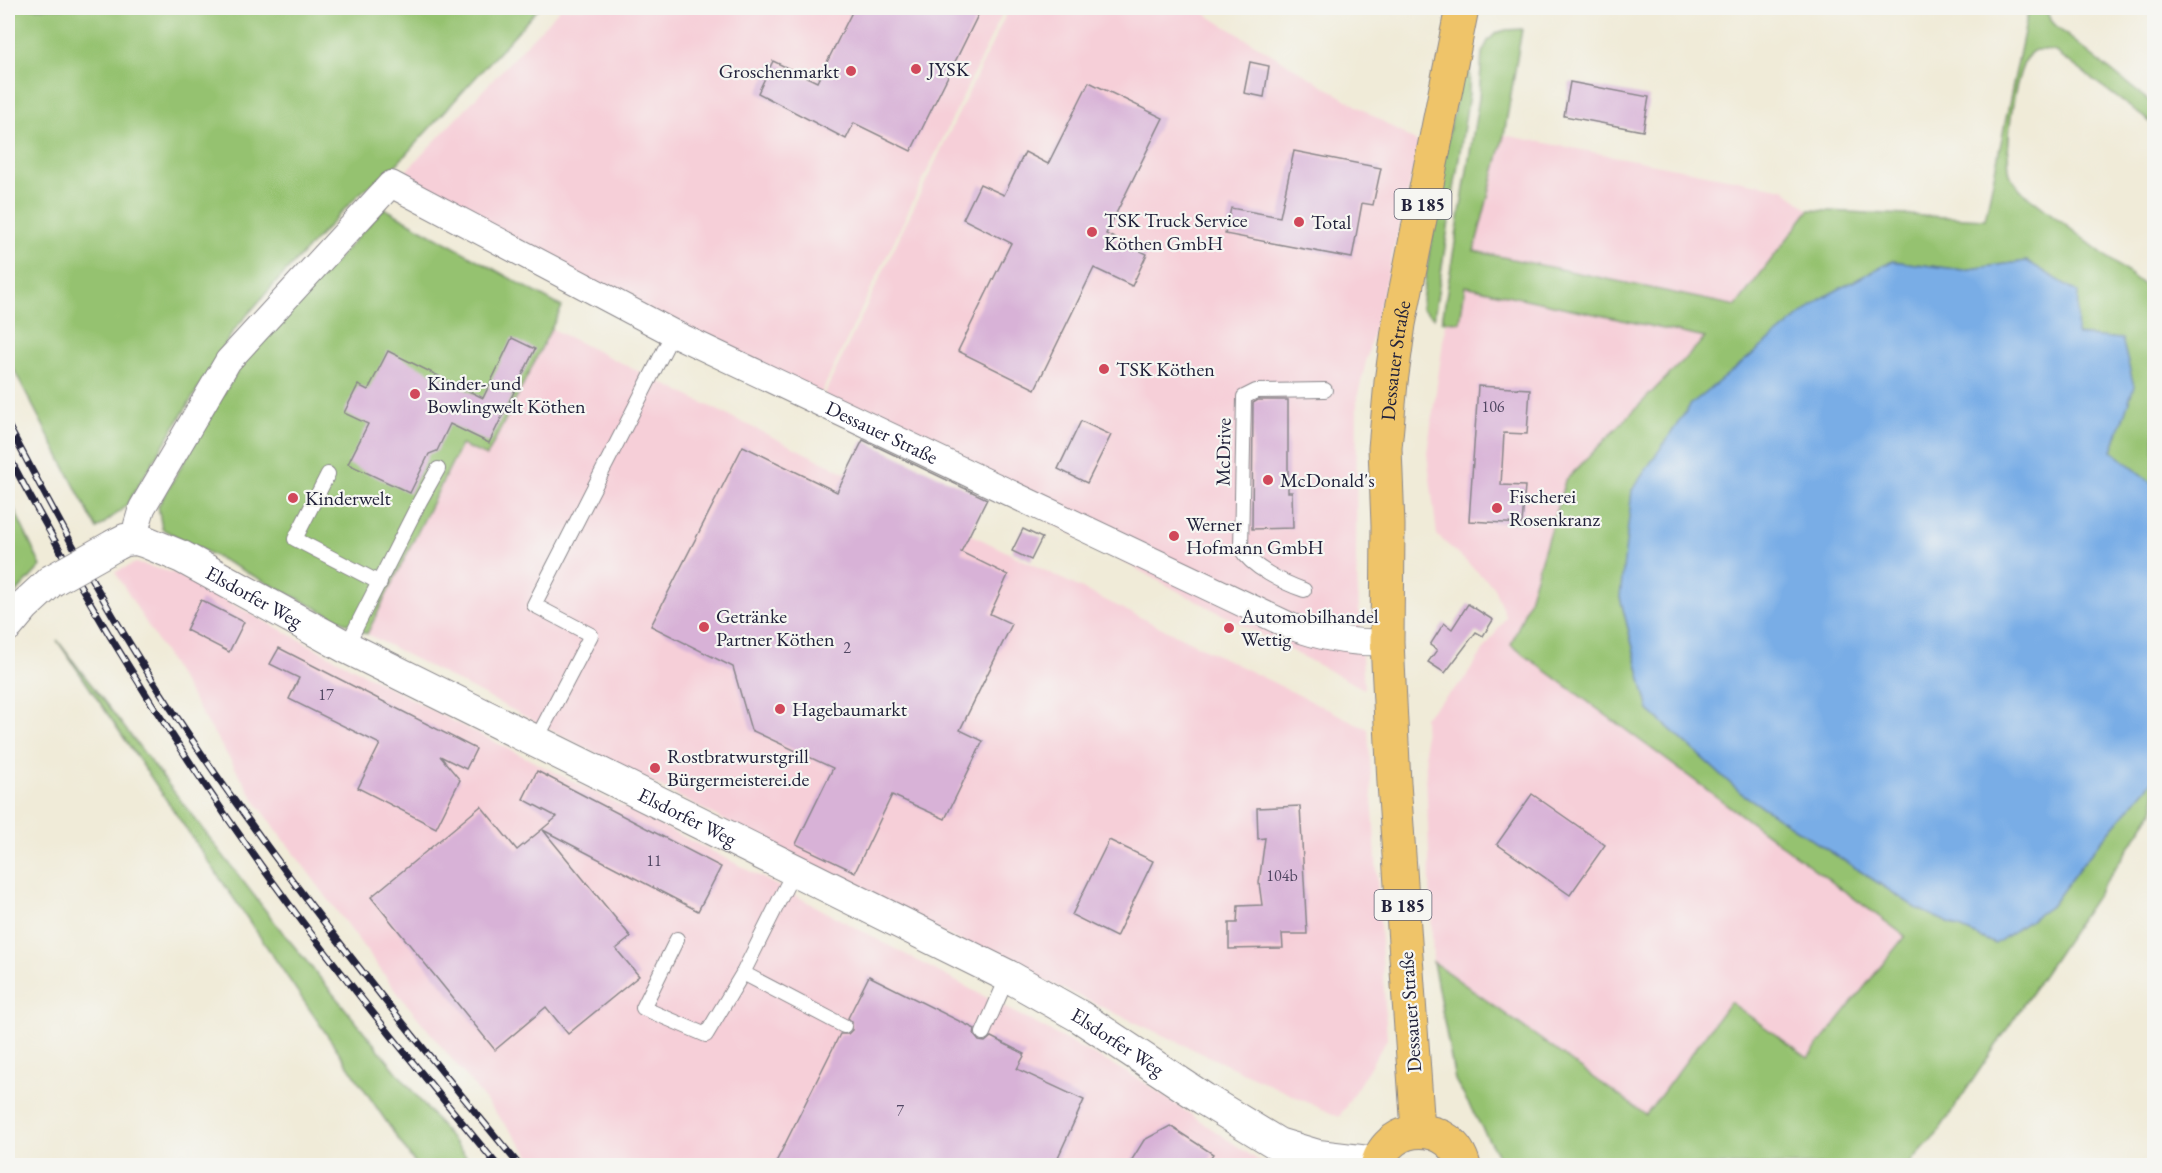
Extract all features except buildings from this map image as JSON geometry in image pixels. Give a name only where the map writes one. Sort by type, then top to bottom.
[{"type":"main road","name":"Dessauer Straße","points":[[1419,1130],[1394,783],[1387,642],[1388,525],[1385,448],[1400,324],[1462,8]]},
{"type":"main road","points":[[1377,1164],[1386,1146],[1393,1140],[1400,1135],[1419,1130],[1434,1132],[1449,1140],[1456,1148],[1464,1166]]},
{"type":"street","name":"Dessauer Straße","points":[[125,542],[137,525],[142,508],[228,361],[391,184],[673,333],[1290,626],[1356,643],[1387,642]]},
{"type":"street","points":[[8,625],[51,581],[125,542]]},
{"type":"street","name":"Elsdorfer Weg","points":[[125,542],[153,544],[204,568],[346,647],[1008,976],[1079,1016],[1278,1144],[1317,1161],[1377,1164]]},
{"type":"lane","points":[[535,742],[591,635],[534,605],[673,333]]},
{"type":"lane","name":"McDrive","points":[[1304,590],[1290,585],[1246,559],[1241,549],[1244,397],[1256,392],[1325,390]]},
{"type":"lane","points":[[346,647],[438,469]]},
{"type":"lane","points":[[328,474],[295,539],[380,583]]},
{"type":"lane","points":[[677,939],[644,1008],[706,1035],[743,973],[794,871]]},
{"type":"lane","points":[[743,973],[844,1026]]},
{"type":"lane","points":[[983,1033],[1008,976]]},
{"type":"shaded area","points":[[561,8],[1005,8],[820,396],[394,184]]},
{"type":"shaded area","points":[[1009,8],[1195,8],[1420,144],[1357,398],[1356,560],[1364,689],[1153,578],[823,397]]},
{"type":"shaded area","points":[[1504,135],[1784,189],[1809,210],[1736,306],[1474,251]]},
{"type":"shaded area","points":[[1452,281],[1705,338],[1565,481],[1528,603],[1511,645],[1905,936],[1808,1058],[1730,1002],[1646,1116],[1433,962],[1424,717],[1463,681],[1506,617],[1493,586],[1437,535],[1427,453]]},
{"type":"shaded area","points":[[550,328],[1368,729],[1387,1039],[1339,1117],[919,922],[367,634],[462,445],[487,456]]},
{"type":"shaded area","points":[[136,563],[174,573],[449,719],[731,861],[1139,1079],[1265,1165],[538,1165],[397,992],[256,802],[115,572]]},
{"type":"green space","points":[[8,8],[539,8],[397,164],[358,195],[234,330],[126,506],[97,529],[8,358]]},
{"type":"green space","points":[[2029,8],[2045,8],[2050,19],[2058,28],[2154,105],[2154,125],[2056,52],[2033,51],[2026,59],[2016,89],[2012,109],[2008,163],[2014,182],[2024,193],[2154,293],[2154,485],[2112,451],[2133,386],[2077,335],[2027,261],[1963,270],[1892,261],[1620,597],[1649,710],[1741,793],[1918,909],[1995,944],[2052,905],[2082,864],[2154,779],[2154,810],[1938,1132],[1908,1165],[1503,1165],[1455,1080],[1433,962],[1646,1115],[1730,1002],[1808,1058],[1905,936],[1511,645],[1528,603],[1565,481],[1705,338],[1465,286],[1460,322],[1442,321],[1479,98],[1482,53],[1488,41],[1496,33],[1522,29],[1504,135],[1474,251],[1736,306],[1809,210],[1985,219]]},
{"type":"green space","points":[[1470,62],[1469,94],[1434,318],[1421,308],[1443,160],[1461,76]]},
{"type":"green space","points":[[384,208],[562,307],[487,456],[461,445],[367,634],[162,529],[158,506],[241,364]]},
{"type":"green space","points":[[8,496],[41,566],[8,602]]},
{"type":"green space","points":[[57,640],[276,924],[473,1165],[416,1165]]},
{"type":"water","points":[[1892,261],[1963,270],[2027,261],[2078,292],[2077,335],[2122,339],[2134,386],[2112,451],[2154,485],[2154,779],[2082,864],[2052,905],[1995,944],[1918,909],[1741,793],[1649,710],[1620,597],[1632,490],[1691,404],[1822,298]]},
{"type":"railway","points":[[8,425],[114,618],[153,681],[238,807],[376,989],[520,1166]]},
{"type":"railway","points":[[8,455],[105,628],[212,796],[289,904],[340,970],[498,1166]]},
{"type":"place","name":"JYSK","points":[[916,69]]},
{"type":"place","name":"Groschenmarkt","points":[[851,71]]},
{"type":"place","name":"Total","points":[[1299,222]]},
{"type":"place","name":"TSK Truck Service Köthen GmbH","points":[[1092,232]]},
{"type":"place","name":"TSK Köthen","points":[[1104,369]]},
{"type":"place","name":"Kinder- und Bowlingwelt Köthen","points":[[415,394]]},
{"type":"place","name":"McDonald's","points":[[1268,480]]},
{"type":"place","name":"Kinderwelt","points":[[293,498]]},
{"type":"place","name":"Fischerei Rosenkranz","points":[[1497,508]]},
{"type":"place","name":"Werner Hofmann GmbH","points":[[1174,536]]},
{"type":"place","name":"Getränke Partner Köthen","points":[[704,627]]},
{"type":"place","name":"Automobilhandel Wettig","points":[[1229,628]]},
{"type":"place","name":"Hagebaumarkt","points":[[780,709]]},
{"type":"place","name":"Rostbratwurstgrill Bürgermeisterei.de","points":[[655,768]]}]
